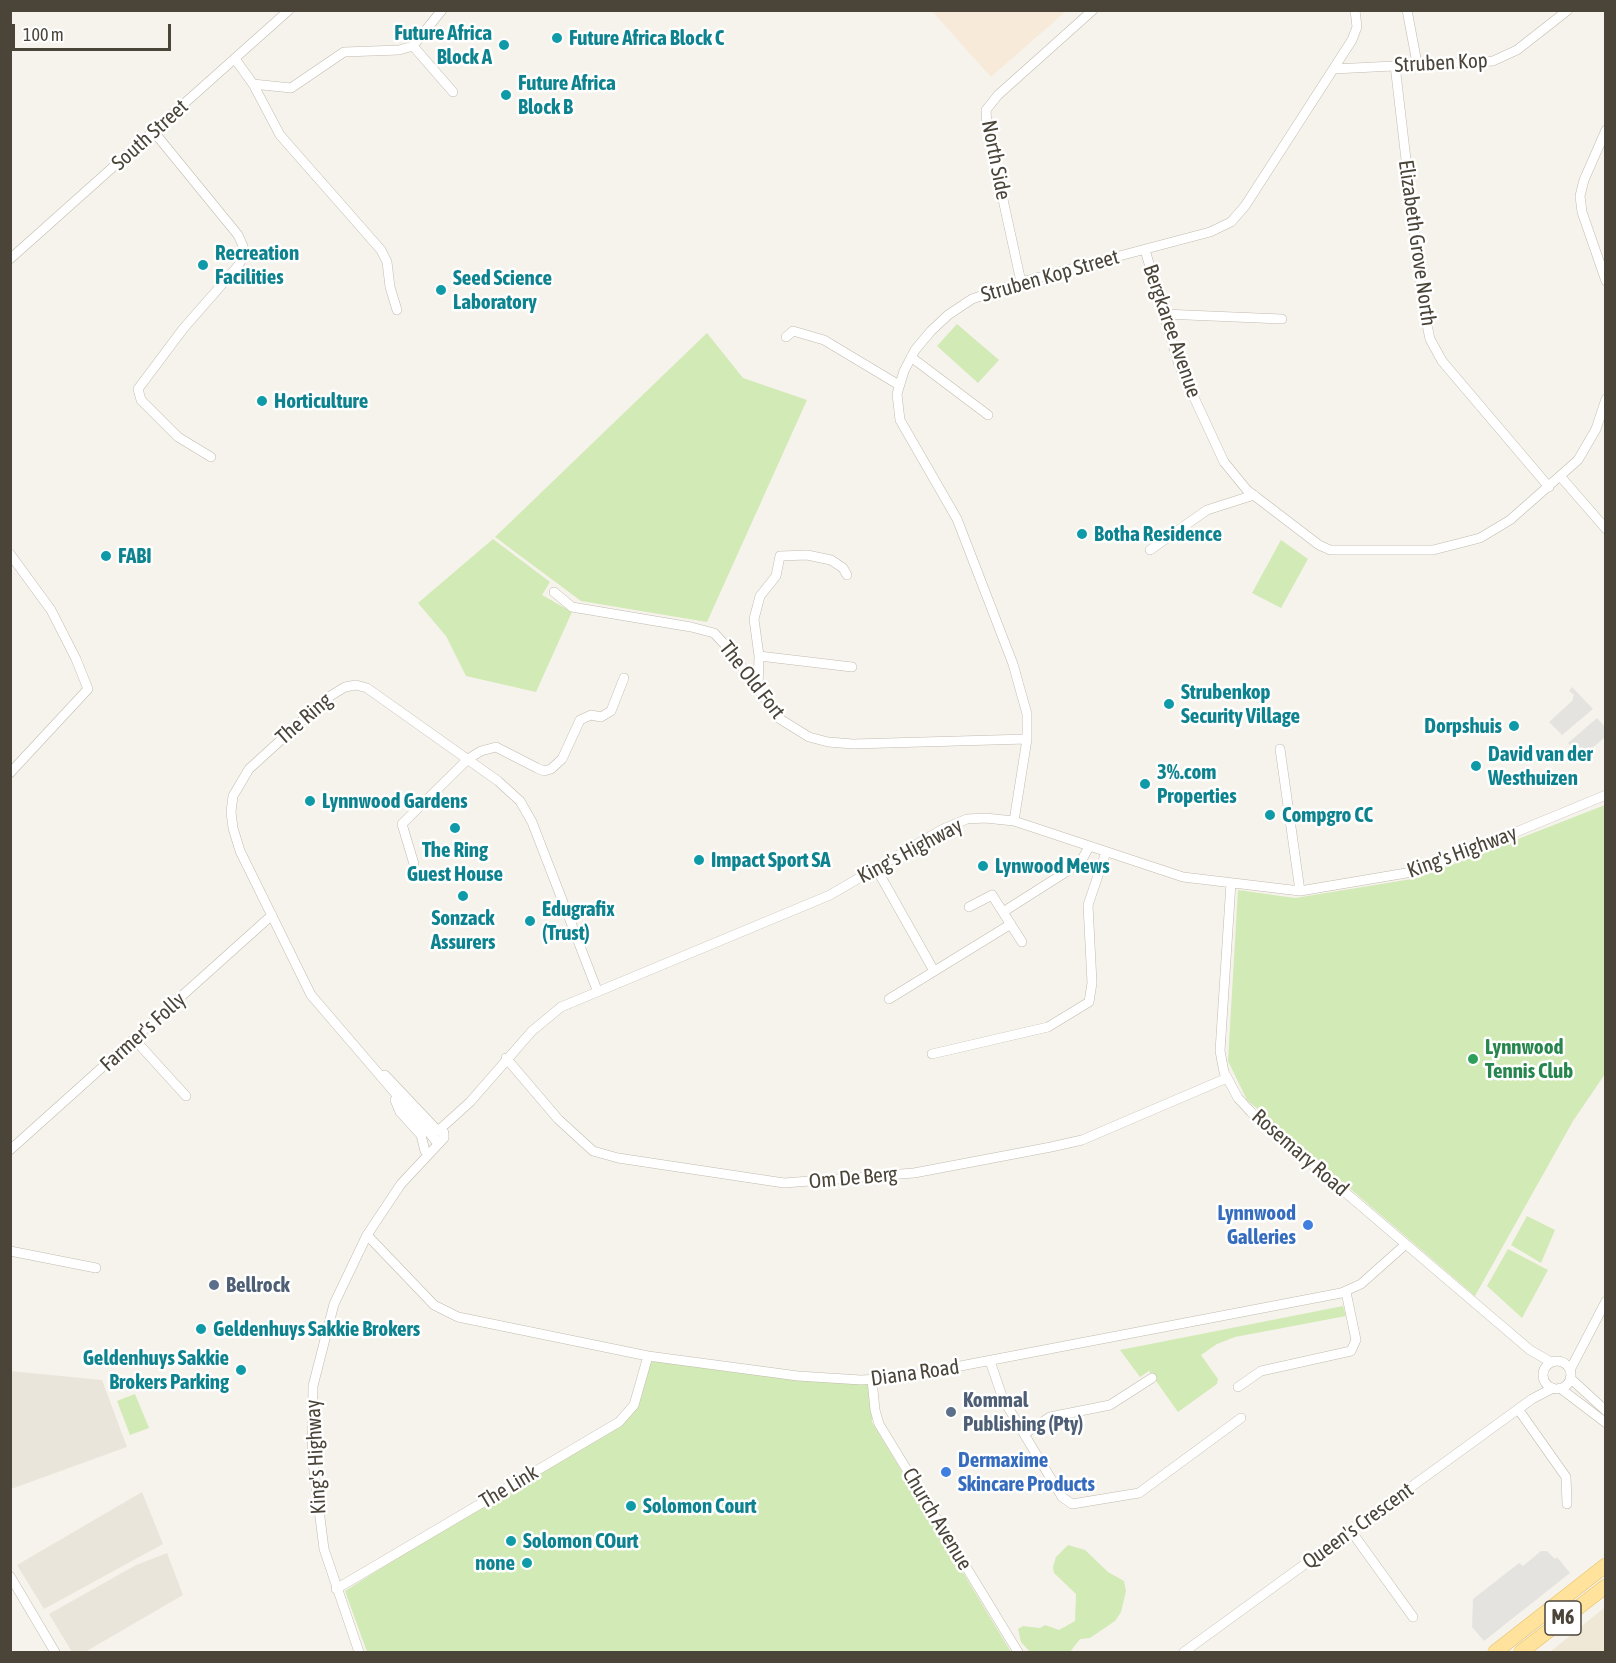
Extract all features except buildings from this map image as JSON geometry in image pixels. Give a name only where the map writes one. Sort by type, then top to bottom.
[{"type":"main road","name":"M6","points":[[1495,1653],[1605,1565]]},
{"type":"main road","name":"M6","points":[[1521,1653],[1605,1586]]},
{"type":"street","name":"South Street","points":[[10,259],[289,10]]},
{"type":"street","points":[[254,84],[286,89],[344,52],[399,50],[413,46],[442,10]]},
{"type":"street","name":"North Side","points":[[1021,282],[987,126],[986,110],[998,95],[1093,10]]},
{"type":"street","points":[[1334,69],[1355,32],[1355,10]]},
{"type":"street","points":[[1407,10],[1417,63]]},
{"type":"street","name":"Struben Kop","points":[[1334,69],[1497,60],[1516,50],[1568,10]]},
{"type":"street","points":[[413,46],[453,92]]},
{"type":"street","points":[[235,59],[254,84],[280,135],[381,250],[387,262],[390,287],[397,310]]},
{"type":"street","name":"Elizabeth Grove North","points":[[1395,65],[1428,334],[1442,361],[1549,487]]},
{"type":"street","name":"Struben Kop Street","points":[[1014,821],[1027,739],[1027,714],[1013,664],[957,519],[904,429],[897,408],[899,385],[911,357],[931,331],[958,308],[983,294],[1210,232],[1234,219],[1334,69]]},
{"type":"street","points":[[1605,130],[1582,184],[1580,196],[1582,212],[1605,281]]},
{"type":"street","points":[[154,132],[238,235],[243,246],[243,257],[238,266],[183,329],[138,389],[141,400],[178,437],[211,457]]},
{"type":"street","name":"Bergkaree Avenue","points":[[1144,250],[1179,365],[1224,462],[1236,479],[1254,495],[1324,548],[1425,550],[1445,548],[1480,538],[1510,520],[1549,487],[1588,447],[1605,399]]},
{"type":"street","points":[[1163,314],[1282,319]]},
{"type":"street","points":[[786,337],[793,332],[824,340],[899,385]]},
{"type":"street","points":[[911,357],[988,415]]},
{"type":"street","points":[[1560,476],[1605,529]]},
{"type":"street","points":[[1150,550],[1207,510],[1254,495]]},
{"type":"street","points":[[10,555],[51,610],[76,659],[87,689],[10,773]]},
{"type":"street","points":[[758,690],[759,657],[754,628],[757,603],[776,576],[780,556],[807,555],[831,560],[843,568],[847,575]]},
{"type":"street","name":"The Old Fort","points":[[554,592],[572,607],[709,631],[722,641],[786,724],[809,737],[828,742],[883,744],[1027,739]]},
{"type":"street","points":[[759,657],[852,667]]},
{"type":"street","points":[[414,864],[402,824],[468,759],[496,747],[544,771],[551,769],[562,759],[580,720],[591,715],[601,717],[611,711],[624,678]]},
{"type":"street","name":"The Ring","points":[[438,1135],[310,995],[236,837],[231,812],[233,796],[257,760],[327,698],[345,687],[356,685],[367,688],[504,786],[526,810],[597,990]]},
{"type":"street","points":[[1280,749],[1300,891]]},
{"type":"street","name":"King's Highway","points":[[411,1173],[438,1135],[470,1102],[506,1058],[547,1017],[561,1007],[597,990],[830,895],[956,822],[985,818],[1014,821],[1173,874],[1300,891],[1424,870],[1605,795]]},
{"type":"street","points":[[1003,912],[1080,863],[1089,847]]},
{"type":"street","points":[[932,1054],[1048,1027],[1089,1002],[1092,982],[1088,905],[1106,852]]},
{"type":"street","points":[[876,868],[934,971]]},
{"type":"street","name":"Rosemary Road","points":[[1231,883],[1220,1051],[1227,1078],[1238,1098],[1251,1112],[1530,1350],[1566,1364],[1570,1374]]},
{"type":"street","points":[[969,907],[991,895],[1022,942]]},
{"type":"street","name":"Farmer's Folly","points":[[10,1160],[12,1149],[272,915]]},
{"type":"street","points":[[889,999],[1011,924]]},
{"type":"street","points":[[135,1040],[186,1096]]},
{"type":"street","name":"Om De Berg","points":[[506,1058],[570,1132],[593,1151],[618,1158],[784,1183],[914,1173],[1082,1140],[1227,1078]]},
{"type":"street","points":[[398,1093],[400,1112],[419,1133],[425,1151]]},
{"type":"street","name":"King's Highway","points":[[359,1653],[324,1549],[314,1479],[311,1402],[319,1359],[334,1304],[366,1235],[393,1194],[438,1135]]},
{"type":"street","name":"Diana Road","points":[[366,1235],[425,1296],[447,1312],[542,1336],[648,1356],[798,1376],[872,1380],[898,1378],[990,1361],[1346,1292],[1361,1284],[1406,1244]]},
{"type":"street","points":[[10,1251],[96,1268]]},
{"type":"street","points":[[1238,1387],[1261,1371],[1343,1355],[1353,1349],[1356,1340],[1346,1292]]},
{"type":"street","points":[[1605,1301],[1570,1374],[1605,1411]]},
{"type":"street","points":[[1555,1361],[1580,1349]]},
{"type":"street","name":"Rosemary Road","points":[[1530,1350],[1543,1376],[1557,1388]]},
{"type":"street","name":"The Link","points":[[336,1589],[619,1422],[634,1405],[648,1356]]},
{"type":"street","points":[[990,1361],[1003,1399],[1067,1503],[1075,1504],[1135,1495],[1241,1418]]},
{"type":"street","name":"Queen's Crescent","points":[[1532,1399],[1543,1376],[1555,1361]]},
{"type":"street","name":"Queen's Crescent","points":[[1184,1653],[1532,1399],[1557,1388],[1570,1374]]},
{"type":"street","points":[[1024,1434],[1050,1417],[1110,1406],[1152,1378]]},
{"type":"street","name":"Church Avenue","points":[[872,1380],[879,1424],[1018,1653]]},
{"type":"street","points":[[1557,1388],[1605,1423]]},
{"type":"street","points":[[1518,1409],[1566,1477],[1567,1504]]},
{"type":"street","points":[[1351,1531],[1413,1617]]},
{"type":"street","points":[[10,1576],[55,1653]]},
{"type":"shaded area","points":[[932,11],[1066,11],[991,77]]},
{"type":"shaded area","points":[[1572,687],[1593,709],[1562,735],[1549,722],[1572,701],[1574,695],[1569,691]]},
{"type":"shaded area","points":[[1597,718],[1605,727],[1605,737],[1582,757],[1568,743]]},
{"type":"shaded area","points":[[10,1371],[102,1380],[127,1447],[11,1489]]},
{"type":"shaded area","points":[[142,1492],[163,1544],[44,1609],[17,1565]]},
{"type":"shaded area","points":[[1541,1551],[1547,1551],[1555,1559],[1557,1557],[1570,1573],[1484,1641],[1472,1627],[1473,1599],[1519,1563],[1523,1566]]},
{"type":"shaded area","points":[[167,1553],[183,1595],[85,1652],[72,1652],[49,1614],[136,1565]]},
{"type":"shaded area","points":[[1605,1607],[1605,1652],[1550,1652],[1588,1621]]},
{"type":"green space","points":[[957,324],[999,360],[978,383],[937,346]]},
{"type":"green space","points":[[707,333],[743,378],[807,400],[707,622],[581,601],[495,537]]},
{"type":"green space","points":[[493,539],[550,582],[542,595],[572,612],[536,692],[466,676],[446,636],[418,603]]},
{"type":"green space","points":[[1281,540],[1308,559],[1281,608],[1252,593]]},
{"type":"green space","points":[[1605,805],[1605,1074],[1573,1121],[1475,1296],[1247,1100],[1228,1061],[1238,890],[1295,898],[1418,878]]},
{"type":"green space","points":[[1527,1216],[1555,1230],[1541,1263],[1511,1245]]},
{"type":"green space","points":[[1508,1249],[1548,1270],[1522,1318],[1487,1286]]},
{"type":"green space","points":[[1343,1306],[1346,1316],[1235,1337],[1217,1344],[1201,1355],[1218,1379],[1217,1384],[1178,1412],[1149,1371],[1140,1377],[1120,1350]]},
{"type":"green space","points":[[649,1356],[872,1380],[872,1422],[1011,1652],[367,1652],[345,1591],[629,1412]]},
{"type":"green space","points":[[135,1394],[149,1428],[130,1435],[117,1401]]},
{"type":"green space","points":[[1068,1545],[1085,1550],[1108,1572],[1124,1581],[1126,1591],[1121,1612],[1115,1621],[1090,1638],[1080,1639],[1070,1652],[1030,1652],[1021,1642],[1018,1629],[1023,1626],[1040,1628],[1045,1625],[1059,1630],[1075,1621],[1076,1594],[1054,1573],[1053,1567],[1056,1557]]},
{"type":"place","name":"Future Africa Block C","points":[[557,38]]},
{"type":"place","name":"Future Africa Block A","points":[[504,45]]},
{"type":"place","name":"Future Africa Block B","points":[[506,95]]},
{"type":"place","name":"Recreation Facilities","points":[[203,265]]},
{"type":"place","name":"Seed Science Laboratory","points":[[441,290]]},
{"type":"place","name":"Horticulture","points":[[262,401]]},
{"type":"place","name":"Botha Residence","points":[[1082,534]]},
{"type":"place","name":"FABI","points":[[106,556]]},
{"type":"place","name":"Strubenkop Security Village","points":[[1169,704]]},
{"type":"place","name":"Dorpshuis","points":[[1514,726]]},
{"type":"place","name":"David van der Westhuizen","points":[[1476,766]]},
{"type":"place","name":"3%.com Properties","points":[[1145,784]]},
{"type":"place","name":"Lynnwood Gardens","points":[[310,801]]},
{"type":"place","name":"Compgro CC","points":[[1270,815]]},
{"type":"place","name":"The Ring Guest House","points":[[455,828]]},
{"type":"place","name":"Impact Sport SA","points":[[699,860]]},
{"type":"place","name":"Lynwood Mews","points":[[983,866]]},
{"type":"place","name":"Sonzack Assurers","points":[[463,896]]},
{"type":"place","name":"Edugrafix (Trust)","points":[[530,921]]},
{"type":"place","name":"Lynnwood Tennis Club","points":[[1473,1059]]},
{"type":"place","name":"Lynnwood Galleries","points":[[1308,1225]]},
{"type":"place","name":"Bellrock","points":[[214,1285]]},
{"type":"place","name":"Geldenhuys Sakkie Brokers","points":[[201,1329]]},
{"type":"place","name":"Geldenhuys Sakkie Brokers Parking","points":[[241,1370]]},
{"type":"place","name":"Kommal Publishing (Pty)","points":[[951,1412]]},
{"type":"place","name":"Dermaxime Skincare Products","points":[[946,1472]]},
{"type":"place","name":"Solomon Court","points":[[631,1506]]},
{"type":"place","name":"Solomon COurt","points":[[511,1541]]},
{"type":"place","name":"none","points":[[527,1563]]}]
